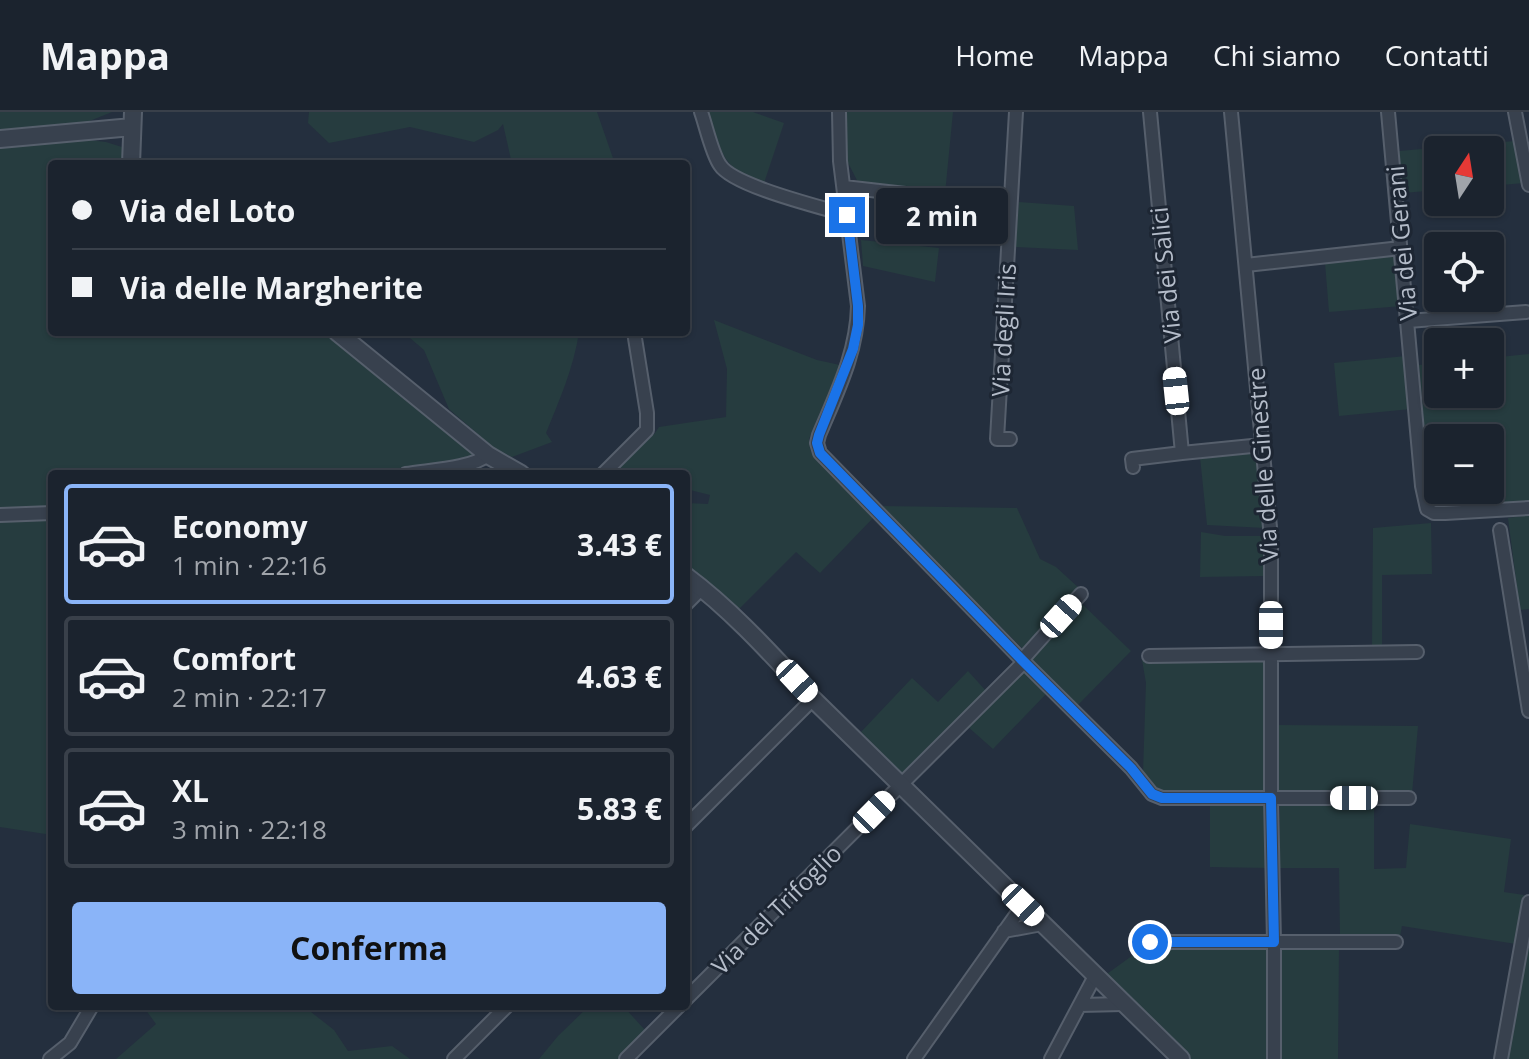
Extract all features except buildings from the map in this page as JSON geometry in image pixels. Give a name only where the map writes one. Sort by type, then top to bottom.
[{"type":"street","points":[[701,112],[719,164],[730,176],[847,215]]},
{"type":"street","points":[[839,112],[840,161],[858,325],[853,349],[819,435],[817,443],[820,453],[1131,768],[1152,794],[1162,798],[1409,798]]},
{"type":"street","name":"Via degli Iris","points":[[1010,439],[997,439],[1016,112]]},
{"type":"street","name":"Via dei Salici","points":[[1150,112],[1182,453]]},
{"type":"street","name":"Via delle Ginestre","points":[[1231,112],[1271,538],[1274,1059]]},
{"type":"street","name":"Via dei Gerani","points":[[1388,112],[1422,486],[1427,509],[1445,513],[1529,508]]},
{"type":"street","points":[[1515,112],[1529,185]]},
{"type":"street","points":[[0,139],[132,120],[131,160]]},
{"type":"street","points":[[844,187],[923,196]]},
{"type":"street","points":[[1246,265],[1401,248]]},
{"type":"street","points":[[1408,321],[1526,312]]},
{"type":"street","points":[[342,336],[488,455],[514,470]]},
{"type":"street","points":[[607,470],[647,430],[635,336]]},
{"type":"street","points":[[1133,467],[1132,459],[1262,445]]},
{"type":"street","points":[[430,470],[471,463],[488,455]]},
{"type":"street","points":[[0,515],[48,513]]},
{"type":"street","points":[[1500,530],[1529,711]]},
{"type":"street","points":[[690,579],[764,647],[813,699],[1181,1059]]},
{"type":"street","points":[[690,600],[702,588]]},
{"type":"street","name":"Via del Trifoglio","points":[[690,995],[1023,661],[1081,594]]},
{"type":"street","points":[[1149,656],[1417,652]]},
{"type":"street","points":[[690,822],[813,699]]},
{"type":"street","points":[[1501,1059],[1529,902]]},
{"type":"street","points":[[914,1059],[1023,905]]},
{"type":"street","points":[[1004,931],[1042,924]]},
{"type":"street","points":[[1150,942],[1396,942]]},
{"type":"street","points":[[1051,1059],[1095,976]]},
{"type":"street","points":[[1080,1005],[1123,1004]]},
{"type":"street","points":[[50,1059],[70,1043],[90,1010]]},
{"type":"street","points":[[454,1059],[503,1010]]},
{"type":"street","points":[[626,1059],[675,1010]]},
{"type":"green space","points":[[0,112],[112,112],[87,122],[0,130]]},
{"type":"green space","points":[[309,112],[597,112],[614,160],[511,160],[503,124],[498,130],[474,142],[410,127],[329,143],[308,123]]},
{"type":"green space","points":[[708,112],[753,112],[784,123],[764,183],[739,171],[725,157]]},
{"type":"green space","points":[[845,112],[953,112],[945,194],[859,184],[846,159]]},
{"type":"green space","points":[[89,140],[125,148],[126,160],[48,160],[48,336],[332,336],[476,455],[469,459],[402,470],[48,470],[48,509],[0,511],[0,147]]},
{"type":"green space","points":[[1515,141],[1524,183],[1504,185],[1504,142]]},
{"type":"green space","points":[[1424,149],[1424,191],[1403,193],[1399,151]]},
{"type":"green space","points":[[1019,202],[1074,206],[1078,250],[1015,247]]},
{"type":"green space","points":[[861,240],[939,248],[935,282],[863,266]]},
{"type":"green space","points":[[1397,255],[1402,306],[1329,312],[1325,263]]},
{"type":"green space","points":[[714,320],[817,360],[840,365],[809,439],[810,449],[814,458],[873,518],[820,573],[796,552],[738,610],[690,569],[690,503],[708,504],[710,495],[690,490],[690,470],[617,470],[659,427],[726,417],[727,369]]},
{"type":"green space","points":[[408,336],[578,336],[570,371],[546,433],[552,442],[512,457],[495,449],[449,409],[424,350]]},
{"type":"green space","points":[[1529,354],[1529,505],[1443,509],[1440,504],[1504,504],[1504,424],[1424,424],[1419,365],[1424,364],[1424,408],[1504,408],[1504,357]]},
{"type":"green space","points":[[1406,356],[1411,409],[1339,416],[1334,363]]},
{"type":"green space","points":[[1258,450],[1265,528],[1207,525],[1200,457]]},
{"type":"green space","points":[[880,506],[1017,508],[1040,559],[1056,567],[1080,589],[1024,650]]},
{"type":"green space","points":[[1529,515],[1529,609],[1520,610],[1508,518]]},
{"type":"green space","points":[[48,518],[48,834],[0,827],[0,521]]},
{"type":"green space","points":[[1431,523],[1432,574],[1382,575],[1382,644],[1381,647],[1372,647],[1373,528]]},
{"type":"green space","points":[[1201,532],[1225,536],[1266,536],[1265,576],[1200,577]]},
{"type":"green space","points":[[1080,602],[1131,651],[1076,707],[1027,659]]},
{"type":"green space","points":[[1268,658],[1267,794],[1162,794],[1150,786],[1143,773],[1146,683],[1142,660]]},
{"type":"green space","points":[[1024,670],[1047,693],[993,749],[967,726]]},
{"type":"green space","points":[[968,671],[987,692],[902,774],[861,732],[912,678],[938,702]]},
{"type":"green space","points":[[1278,725],[1418,726],[1412,794],[1278,794]]},
{"type":"green space","points":[[1268,803],[1269,868],[1210,867],[1210,804]]},
{"type":"green space","points":[[1280,804],[1374,804],[1374,869],[1406,868],[1410,824],[1511,839],[1504,892],[1524,895],[1516,944],[1402,926],[1400,936],[1340,937],[1339,868],[1279,868]]},
{"type":"green space","points":[[1529,930],[1529,1059],[1505,1059]]},
{"type":"green space","points":[[1147,945],[1269,947],[1269,1059],[1189,1059],[1104,976]]},
{"type":"green space","points":[[1339,946],[1338,1059],[1279,1059],[1280,948]]},
{"type":"green space","points":[[146,1010],[312,1010],[334,1030],[348,1051],[392,1046],[410,1059],[116,1059],[156,1024]]},
{"type":"green space","points":[[585,1010],[627,1010],[645,1030],[619,1059],[539,1059]]},
{"type":"route","points":[[847,215],[858,325],[853,349],[819,435],[817,443],[820,453],[1131,768],[1152,794],[1162,798],[1271,798],[1274,942],[1150,942]]}]
